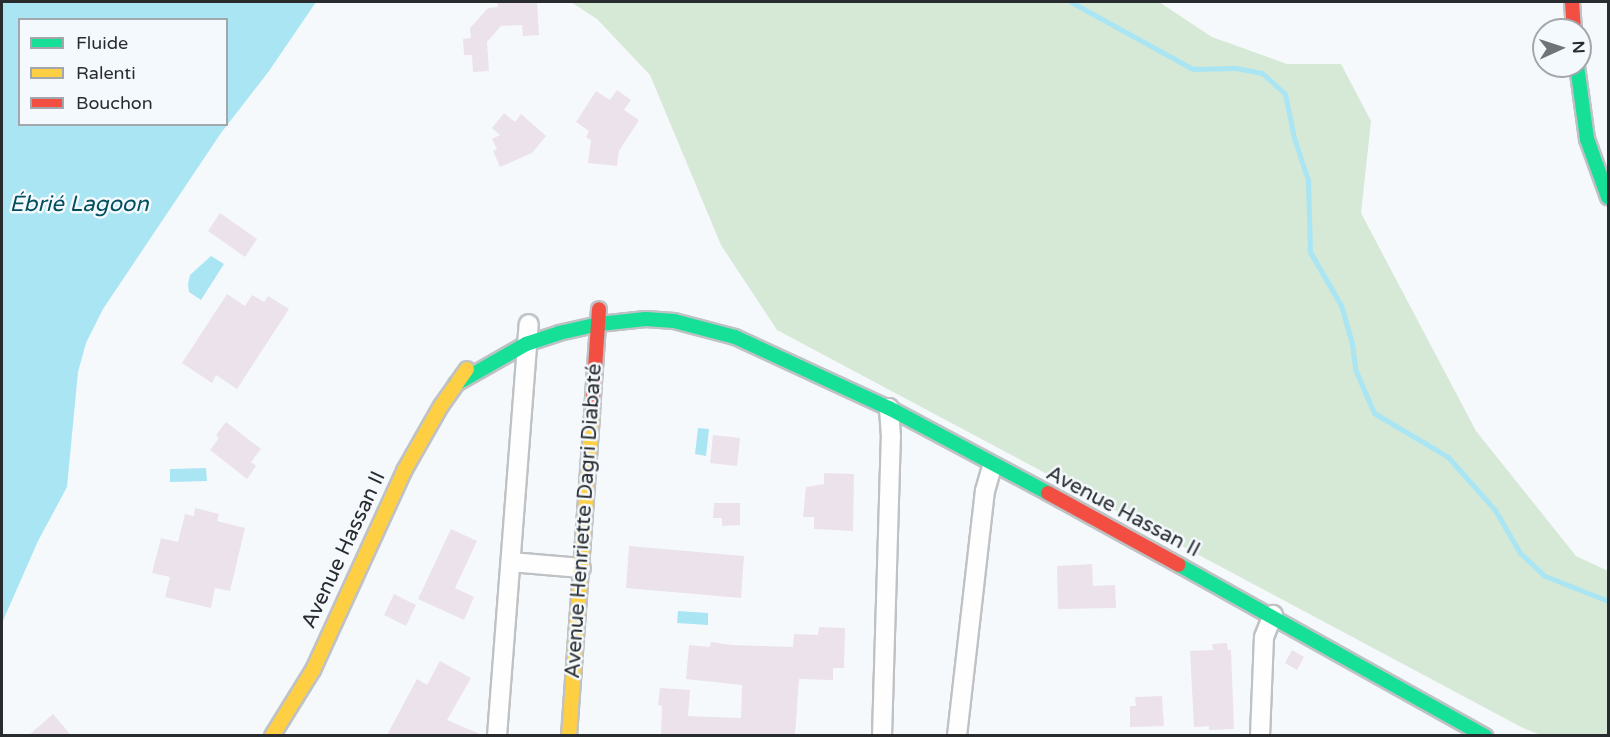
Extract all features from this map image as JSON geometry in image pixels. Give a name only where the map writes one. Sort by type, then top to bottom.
[{"type":"street","points":[[1572,2],[1573,18]]},
{"type":"street","points":[[1579,78],[1587,139],[1608,197]]},
{"type":"street","name":"Avenue Hassan II","points":[[641,306],[664,307],[695,316],[735,337],[889,408],[992,466],[1273,615],[1485,735]]},
{"type":"street","name":"Avenue Henriette Dagri Diabaté","points":[[569,735],[599,307]]},
{"type":"street","points":[[497,735],[511,562],[519,339],[529,324],[547,318]]},
{"type":"street","name":"Avenue Hassan II","points":[[456,384],[519,339],[598,324],[646,319],[674,321],[735,337]]},
{"type":"street","name":"Avenue Hassan II","points":[[272,735],[313,670],[404,471],[456,384],[473,361],[488,349]]},
{"type":"street","points":[[882,735],[891,437],[889,408]]},
{"type":"street","points":[[957,735],[985,491],[992,466]]},
{"type":"street","points":[[511,562],[581,568]]},
{"type":"street","points":[[1260,735],[1264,638],[1273,615]]},
{"type":"green space","points":[[571,2],[1159,2],[1212,37],[1287,64],[1341,64],[1371,121],[1361,213],[1476,431],[1576,556],[1608,571],[1608,735],[1541,735],[1523,728],[777,330],[721,245],[650,75],[597,19]]},
{"type":"water","name":"Ébrié Lagoon","points":[[2,2],[316,2],[269,71],[228,124],[228,18],[18,18],[18,126],[226,126],[103,309],[86,343],[78,372],[67,487],[38,541],[2,623]]},
{"type":"water","points":[[211,256],[224,264],[201,300],[189,292],[190,275]]},
{"type":"water","points":[[698,428],[709,429],[706,456],[695,454]]},
{"type":"water","points":[[206,468],[207,481],[170,482],[170,469]]},
{"type":"water","points":[[678,611],[708,613],[708,625],[677,623]]},
{"type":"building","points":[[497,2],[537,2],[539,35],[523,36],[522,25],[501,26],[487,42],[489,71],[473,72],[472,55],[464,55],[463,39],[471,38],[470,28],[488,8],[498,7]]},
{"type":"building","points":[[617,90],[631,100],[624,110],[639,120],[619,151],[617,166],[588,163],[591,140],[586,137],[589,131],[576,122],[596,91],[610,100]]},
{"type":"building","points":[[504,113],[515,122],[521,114],[546,136],[532,153],[500,167],[493,151],[497,149],[492,139],[500,135],[492,128]]},
{"type":"building","points":[[220,213],[257,239],[245,257],[208,231]]},
{"type":"building","points":[[227,294],[245,306],[252,295],[264,302],[268,296],[289,309],[237,389],[216,375],[212,383],[182,363]]},
{"type":"building","points":[[226,422],[261,449],[251,462],[256,466],[247,479],[210,450],[219,438],[216,435]]},
{"type":"building","points":[[713,435],[740,438],[737,466],[710,463]]},
{"type":"building","points":[[824,473],[854,474],[853,531],[814,529],[814,517],[803,517],[806,487],[824,484]]},
{"type":"building","points":[[714,503],[740,503],[740,525],[722,526],[722,518],[713,518]]},
{"type":"building","points":[[195,508],[219,514],[217,521],[245,528],[230,591],[215,588],[211,608],[165,597],[170,577],[152,573],[161,538],[178,542],[185,514],[194,516]]},
{"type":"building","points":[[451,529],[477,541],[455,588],[474,597],[464,620],[418,599]]},
{"type":"building","points":[[629,546],[744,556],[741,598],[626,588]]},
{"type":"building","points":[[1092,564],[1093,586],[1115,585],[1116,608],[1058,609],[1057,566]]},
{"type":"building","points":[[394,594],[416,605],[406,626],[384,615]]},
{"type":"building","points":[[819,627],[845,628],[844,668],[833,668],[833,680],[799,679],[795,735],[661,735],[662,706],[658,705],[660,688],[690,690],[688,716],[741,718],[742,685],[686,679],[689,645],[710,647],[711,642],[793,647],[794,634],[818,635]]},
{"type":"building","points":[[1227,643],[1228,650],[1231,650],[1234,729],[1209,730],[1209,726],[1194,727],[1190,651],[1213,650],[1212,644]]},
{"type":"building","points":[[1292,650],[1304,657],[1297,670],[1285,663]]},
{"type":"building","points":[[440,661],[471,678],[447,720],[482,735],[387,735],[417,679],[427,685]]},
{"type":"building","points":[[1162,696],[1164,726],[1130,727],[1130,706],[1136,706],[1135,697]]},
{"type":"building","points":[[53,714],[71,735],[29,735]]},
{"type":"waterway","points":[[1071,2],[1193,69],[1236,68],[1262,73],[1285,94],[1294,138],[1308,180],[1310,252],[1341,305],[1352,343],[1355,369],[1374,413],[1448,457],[1495,510],[1520,553],[1545,576],[1608,601]]},
{"type":"traffic: fast","points":[[1579,78],[1587,139],[1608,197]]},
{"type":"traffic: fast","points":[[456,384],[526,344],[559,333],[599,324],[646,319],[674,321],[735,337],[889,408],[1048,493]]},
{"type":"traffic: fast","points":[[1179,565],[1485,736]]},
{"type":"traffic: slow","points":[[272,736],[313,670],[404,471],[441,406],[467,369]]},
{"type":"traffic: slow","points":[[569,736],[592,412]]},
{"type":"traffic: jam","points":[[1572,2],[1573,18]]},
{"type":"traffic: jam","points":[[592,412],[599,309]]},
{"type":"traffic: jam","points":[[1048,493],[1179,565]]}]
